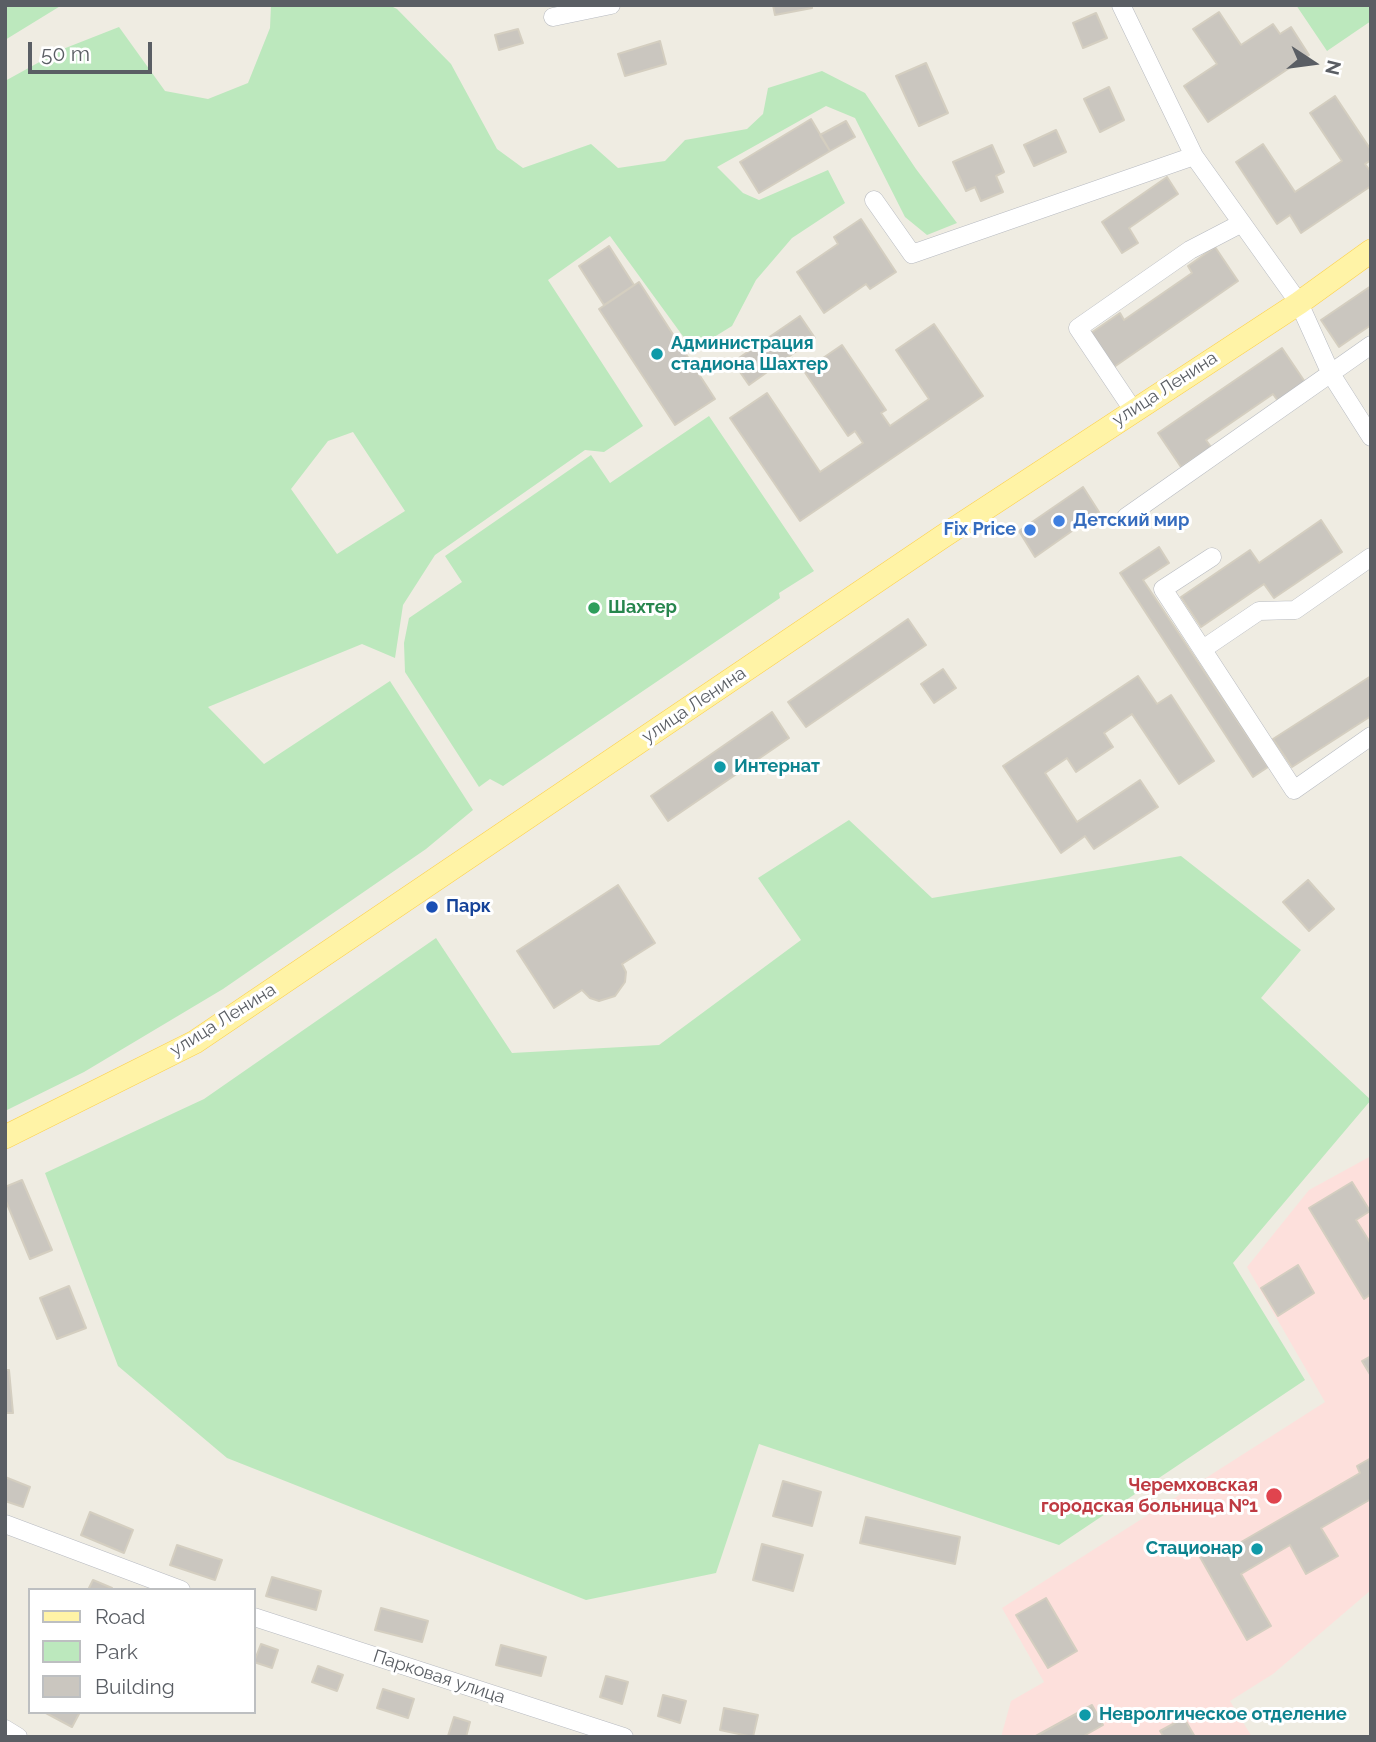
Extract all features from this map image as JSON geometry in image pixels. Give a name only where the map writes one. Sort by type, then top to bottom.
[{"type":"main road","name":"улица Ленина","points":[[5,1137],[195,1042],[1133,410],[1299,303],[1371,251]]},
{"type":"street","points":[[553,17],[611,5]]},
{"type":"street","points":[[1121,5],[1194,156],[1299,303],[1331,374],[1371,437]]},
{"type":"street","points":[[874,200],[912,254],[1194,156]]},
{"type":"street","points":[[1133,410],[1077,328],[1190,250],[1242,223]]},
{"type":"street","points":[[1126,517],[1371,345]]},
{"type":"street","points":[[1212,557],[1163,589],[1294,790],[1371,736]]},
{"type":"street","points":[[1203,649],[1259,611],[1295,610],[1371,557]]},
{"type":"street","points":[[5,1524],[175,1588]]},
{"type":"street","name":"Парковая улица","points":[[256,1618],[624,1737]]},
{"type":"street","points":[[5,1730],[18,1737]]},
{"type":"shaded area","name":"Черемховская городская больница №1","points":[[1371,1156],[1371,1590],[1273,1674],[1230,1701],[1252,1737],[1001,1737],[1011,1701],[1044,1682],[1002,1608],[1325,1402],[1247,1267],[1309,1190]]},
{"type":"green space","points":[[5,5],[62,5],[5,40]]},
{"type":"green space","points":[[271,5],[389,5],[397,9],[451,64],[497,149],[523,168],[591,144],[618,168],[665,161],[685,140],[747,129],[763,114],[768,88],[822,71],[865,93],[916,169],[957,223],[927,235],[905,217],[855,118],[826,106],[717,167],[743,193],[759,200],[828,170],[845,203],[792,238],[756,280],[732,326],[693,350],[610,236],[548,280],[643,426],[604,452],[585,450],[435,555],[403,605],[395,658],[362,644],[208,707],[264,764],[390,681],[473,810],[426,849],[223,989],[84,1072],[5,1111],[5,81],[63,49],[119,27],[165,91],[208,99],[248,83],[270,28]],"holes":[[[353,432],[405,511],[337,554],[291,489],[328,441]]]},
{"type":"green space","points":[[1296,5],[1371,5],[1371,21],[1327,51]]},
{"type":"green space","name":"Шахтер","points":[[709,416],[814,571],[779,593],[780,598],[503,786],[490,779],[479,787],[405,672],[404,643],[409,618],[462,582],[445,556],[591,455],[610,483]]},
{"type":"green space","points":[[849,820],[932,898],[1181,856],[1301,950],[1261,998],[1371,1100],[1233,1263],[1305,1380],[1059,1545],[759,1444],[716,1573],[586,1600],[227,1458],[118,1366],[45,1173],[204,1099],[436,938],[512,1053],[659,1045],[801,940],[758,878]]},
{"type":"building","points":[[773,5],[812,5],[812,8],[775,15]]},
{"type":"building","points":[[1219,12],[1241,45],[1273,24],[1280,34],[1291,27],[1309,55],[1208,122],[1184,86],[1217,64],[1193,29]]},
{"type":"building","points":[[1096,13],[1107,38],[1083,48],[1073,23]]},
{"type":"building","points":[[518,29],[523,43],[499,50],[495,35]]},
{"type":"building","points":[[660,41],[666,64],[625,76],[618,54]]},
{"type":"building","points":[[926,63],[948,113],[919,126],[896,76]]},
{"type":"building","points":[[1109,87],[1124,120],[1100,132],[1084,99]]},
{"type":"building","points":[[1335,96],[1371,150],[1371,160],[1365,164],[1371,172],[1371,186],[1301,233],[1290,215],[1277,224],[1236,162],[1263,144],[1295,192],[1342,161],[1310,113]]},
{"type":"building","points":[[811,119],[830,151],[759,193],[740,162]]},
{"type":"building","points":[[846,121],[855,137],[830,151],[820,135]]},
{"type":"building","points":[[1056,130],[1066,152],[1034,166],[1024,145]]},
{"type":"building","points":[[992,145],[1004,172],[996,176],[1003,192],[981,201],[975,187],[966,191],[953,162]]},
{"type":"building","points":[[1167,177],[1178,194],[1129,228],[1138,243],[1122,253],[1102,222]]},
{"type":"building","points":[[861,219],[896,272],[870,289],[866,284],[824,313],[797,272],[838,244],[834,237]]},
{"type":"building","points":[[609,246],[634,285],[604,305],[579,266]]},
{"type":"building","points":[[1215,247],[1238,281],[1114,367],[1091,333],[1120,313],[1124,320],[1192,273],[1188,266]]},
{"type":"building","name":"Администрация стадиона Шахтер","points":[[639,282],[715,399],[675,425],[599,309]]},
{"type":"building","points":[[1371,286],[1371,325],[1339,347],[1321,320]]},
{"type":"building","points":[[800,316],[815,338],[749,385],[733,362]]},
{"type":"building","points":[[934,324],[983,396],[800,521],[730,418],[767,393],[820,472],[863,443],[855,431],[848,436],[804,371],[842,345],[886,410],[881,413],[890,426],[929,399],[896,350]]},
{"type":"building","points":[[1282,348],[1305,382],[1278,401],[1273,394],[1206,440],[1211,447],[1181,467],[1158,433]]},
{"type":"building","name":"Детский мир","points":[[1083,487],[1099,512],[1035,557],[1019,531]]},
{"type":"building","points":[[1321,520],[1342,552],[1274,598],[1264,584],[1201,627],[1181,597],[1250,550],[1259,563]]},
{"type":"building","points":[[1159,547],[1169,563],[1143,580],[1268,767],[1253,777],[1120,573]]},
{"type":"building","name":"Интернат","points":[[908,619],[926,645],[806,727],[788,702]]},
{"type":"building","points":[[943,669],[956,688],[934,703],[921,684]]},
{"type":"building","points":[[1138,676],[1157,704],[1171,695],[1214,761],[1179,784],[1132,714],[1104,733],[1113,747],[1076,772],[1067,758],[1045,773],[1077,822],[1140,780],[1158,807],[1094,849],[1085,836],[1061,853],[1003,766]]},
{"type":"building","points":[[1371,676],[1371,716],[1292,767],[1273,739]]},
{"type":"building","name":"Интернат","points":[[772,712],[789,738],[668,821],[651,796]]},
{"type":"building","points":[[1308,880],[1334,909],[1309,931],[1283,902]]},
{"type":"building","points":[[618,885],[655,943],[622,964],[626,972],[625,982],[615,996],[599,1001],[590,998],[582,990],[554,1008],[517,951]]},
{"type":"building","points":[[22,1180],[52,1250],[30,1259],[5,1199],[5,1187]]},
{"type":"building","points":[[1352,1182],[1370,1211],[1356,1220],[1371,1244],[1371,1294],[1364,1299],[1309,1208]]},
{"type":"building","points":[[1298,1265],[1314,1293],[1278,1316],[1261,1288]]},
{"type":"building","points":[[69,1286],[86,1328],[57,1339],[40,1298]]},
{"type":"building","points":[[1371,1356],[1371,1376],[1362,1361]]},
{"type":"building","points":[[5,1370],[9,1370],[13,1413],[5,1413]]},
{"type":"building","name":"Стационар","points":[[1371,1458],[1371,1499],[1321,1528],[1338,1556],[1306,1574],[1290,1545],[1241,1574],[1271,1626],[1247,1640],[1200,1557],[1221,1545],[1224,1552],[1360,1473],[1357,1466]]},
{"type":"building","points":[[5,1477],[30,1487],[23,1507],[5,1501]]},
{"type":"building","points":[[783,1481],[821,1492],[812,1526],[773,1516]]},
{"type":"building","points":[[90,1512],[133,1530],[124,1553],[81,1535]]},
{"type":"building","points":[[866,1517],[960,1537],[955,1564],[860,1543]]},
{"type":"building","points":[[762,1544],[803,1555],[793,1591],[753,1580]]},
{"type":"building","points":[[177,1545],[222,1560],[215,1580],[170,1565]]},
{"type":"building","points":[[272,1577],[321,1591],[316,1610],[266,1596]]},
{"type":"building","points":[[93,1580],[112,1588],[89,1588]]},
{"type":"building","points":[[1046,1598],[1077,1651],[1048,1668],[1016,1615]]},
{"type":"building","points":[[381,1608],[428,1621],[422,1642],[375,1630]]},
{"type":"building","points":[[261,1644],[278,1650],[272,1668],[256,1663]]},
{"type":"building","points":[[501,1645],[546,1657],[541,1676],[496,1665]]},
{"type":"building","points":[[318,1666],[343,1675],[337,1691],[312,1682]]},
{"type":"building","points":[[606,1676],[628,1682],[622,1704],[600,1697]]},
{"type":"building","points":[[383,1689],[414,1699],[408,1718],[377,1708]]},
{"type":"building","points":[[663,1695],[686,1701],[680,1723],[658,1716]]},
{"type":"building","name":"Невролгическое отделение","points":[[1092,1705],[1103,1725],[1082,1737],[1034,1737]]},
{"type":"building","points":[[724,1708],[758,1715],[753,1737],[720,1730]]},
{"type":"building","points":[[48,1714],[79,1714],[72,1727]]},
{"type":"building","points":[[454,1717],[470,1722],[466,1737],[448,1736]]},
{"type":"building","points":[[1184,1718],[1195,1737],[1164,1737],[1160,1731]]},
{"type":"place","name":"Администрация стадиона Шахтер","points":[[657,354]]},
{"type":"place","name":"Детский мир","points":[[1059,521]]},
{"type":"place","name":"Fix Price","points":[[1030,530]]},
{"type":"place","name":"Шахтер","points":[[594,608]]},
{"type":"place","name":"Интернат","points":[[720,767]]},
{"type":"place","name":"Парк","points":[[432,907]]},
{"type":"place","name":"Черемховская городская больница №1","points":[[1274,1496]]},
{"type":"place","name":"Стационар","points":[[1257,1549]]},
{"type":"place","name":"Невролгическое отделение","points":[[1085,1715]]}]
